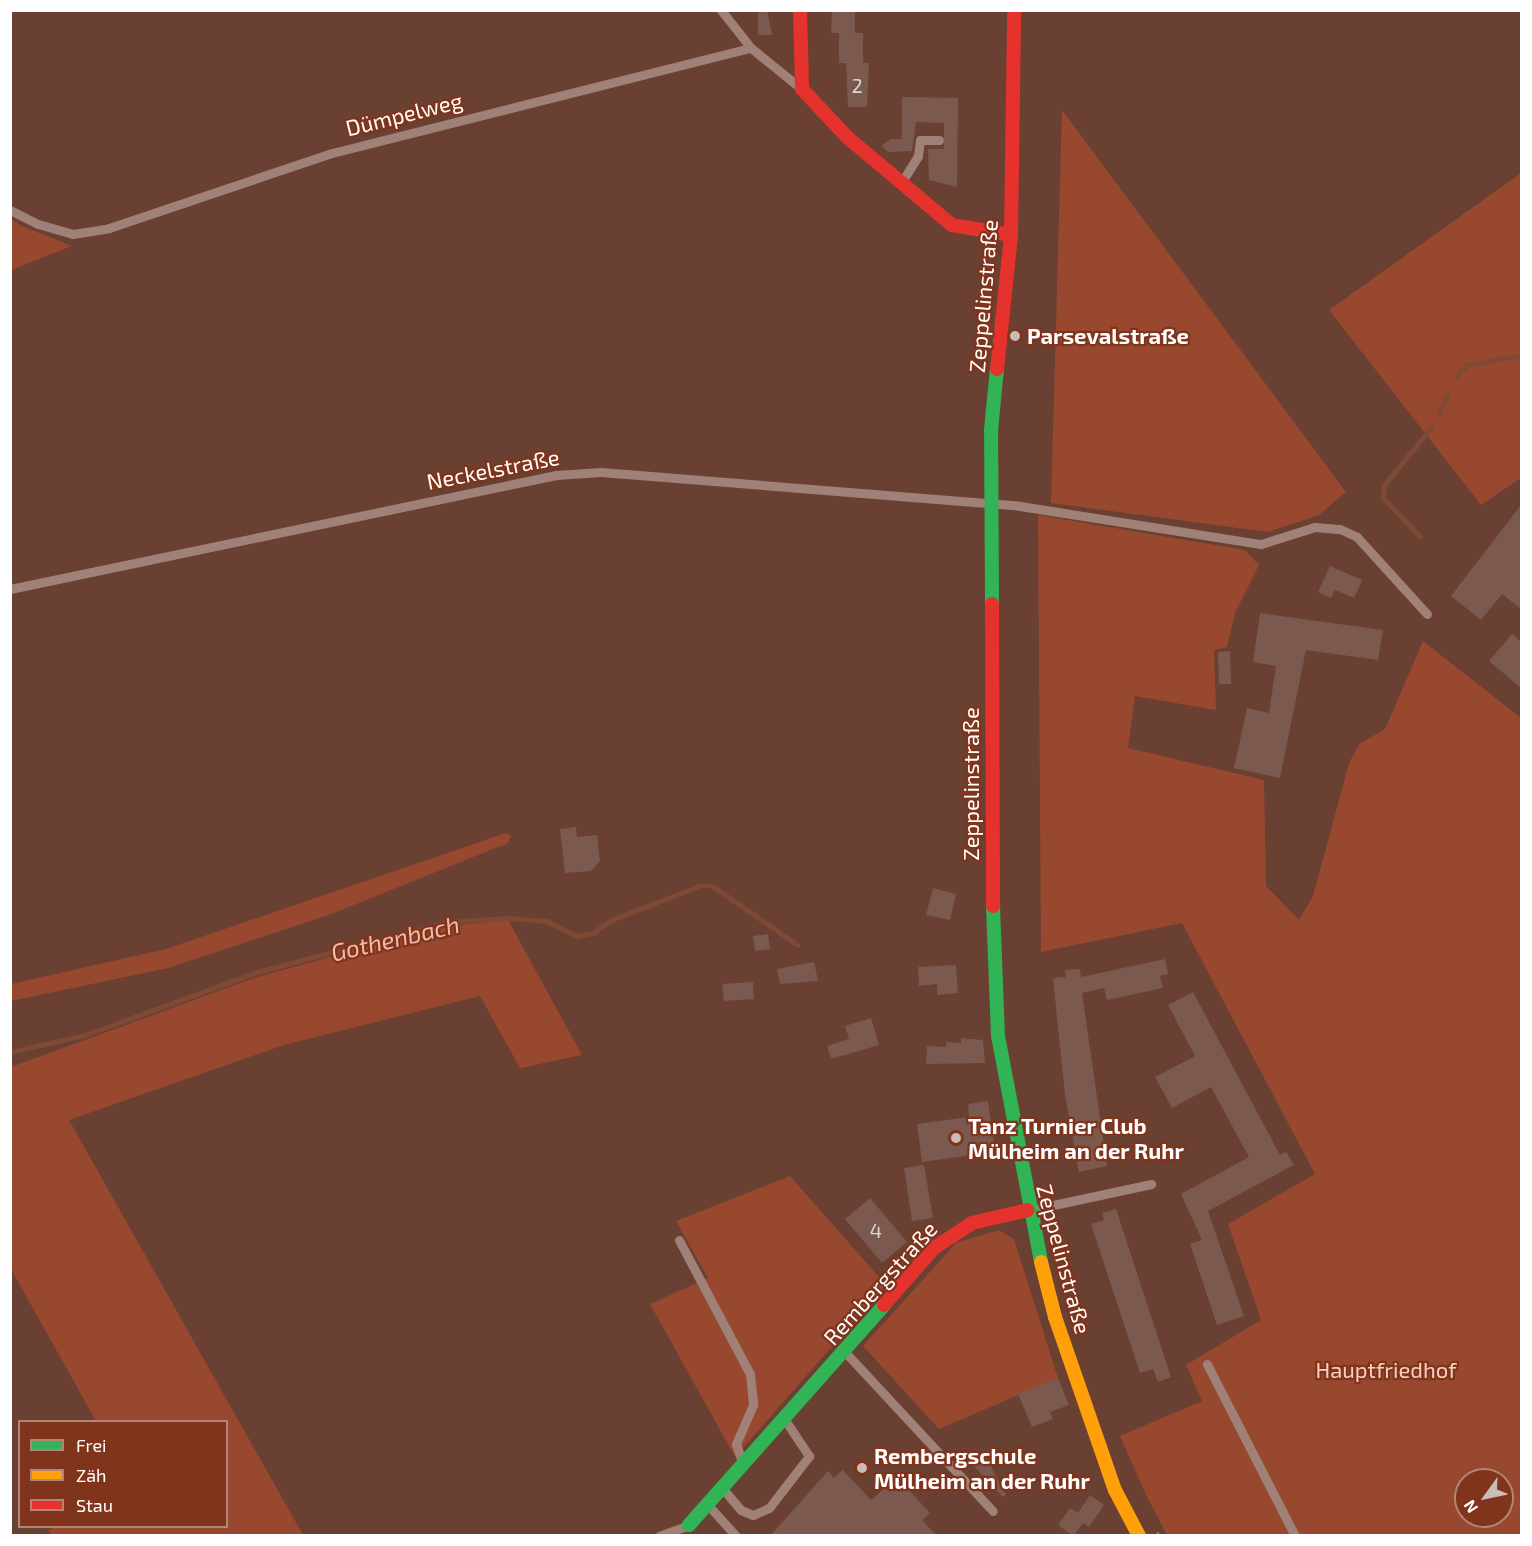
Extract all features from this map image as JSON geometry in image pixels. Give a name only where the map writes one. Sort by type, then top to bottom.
[{"type":"main road","points":[[800,10],[802,89],[847,137],[952,225],[1011,234]]},
{"type":"main road","name":"Zeppelinstraße","points":[[1014,10],[1011,234],[991,430],[993,964],[998,1036],[1028,1210],[1087,1415],[1139,1536]]},
{"type":"main road","name":"Rembergstraße","points":[[689,1525],[724,1490],[948,1235],[972,1223],[1028,1210]]},
{"type":"lane","points":[[721,10],[751,48],[802,89]]},
{"type":"lane","name":"Dümpelweg","points":[[10,210],[38,224],[73,234],[109,228],[332,153],[751,48]]},
{"type":"lane","points":[[901,183],[918,156],[920,140],[939,140]]},
{"type":"lane","name":"Neckelstraße","points":[[10,590],[556,475],[601,472],[991,505],[1261,544],[1315,527],[1340,529],[1357,537],[1427,614]]},
{"type":"lane","points":[[1028,1210],[1151,1184]]},
{"type":"lane","points":[[679,1240],[750,1374],[753,1404],[736,1444],[736,1453],[746,1464]]},
{"type":"lane","points":[[845,1352],[993,1511]]},
{"type":"lane","points":[[1207,1364],[1295,1536]]},
{"type":"lane","points":[[724,1490],[741,1510],[753,1515],[769,1509],[809,1456],[785,1420]]},
{"type":"lane","points":[[708,1505],[736,1536]]},
{"type":"lane","name":"Rembergstraße","points":[[659,1536],[689,1525]]},
{"type":"green space","points":[[1062,110],[1346,492],[1319,515],[1268,532],[1051,503]]},
{"type":"green space","points":[[1521,173],[1521,478],[1481,505],[1329,310]]},
{"type":"green space","points":[[11,219],[22,226],[72,246],[11,270]]},
{"type":"green space","name":"Hauptfriedhof","points":[[1038,515],[1245,550],[1259,565],[1235,613],[1227,647],[1214,650],[1216,710],[1135,696],[1128,748],[1264,780],[1266,886],[1299,920],[1313,896],[1349,763],[1359,744],[1385,729],[1423,641],[1521,718],[1521,1535],[1167,1535],[1120,1436],[1202,1401],[1186,1365],[1261,1320],[1228,1224],[1315,1174],[1182,923],[1041,952]]},
{"type":"green space","points":[[506,833],[511,836],[508,843],[329,915],[168,968],[11,1001],[11,984],[166,949]]},
{"type":"green space","points":[[508,920],[582,1055],[520,1068],[480,996],[284,1045],[69,1120],[303,1535],[52,1535],[48,1530],[53,1528],[228,1528],[228,1420],[95,1420],[11,1269],[11,1067],[257,977],[441,927]]},
{"type":"green space","points":[[790,1176],[886,1285],[735,1457],[650,1304],[708,1278],[676,1221]]},
{"type":"green space","points":[[999,1230],[1014,1239],[1058,1378],[939,1429],[863,1346],[956,1243]]},
{"type":"building","points":[[758,10],[767,10],[772,35],[758,35]]},
{"type":"building","points":[[832,10],[855,10],[855,33],[863,33],[863,63],[869,63],[867,107],[848,107],[846,63],[839,63],[839,33],[831,33]]},
{"type":"building","points":[[902,97],[958,98],[957,187],[929,180],[928,149],[944,149],[944,123],[916,122],[912,151],[888,152],[881,146],[891,139],[902,139]]},
{"type":"building","points":[[1521,505],[1521,609],[1502,594],[1481,620],[1451,596]]},
{"type":"building","points":[[1330,566],[1362,580],[1354,598],[1335,590],[1331,598],[1318,592]]},
{"type":"building","points":[[1260,613],[1383,630],[1378,660],[1306,650],[1280,778],[1234,768],[1247,708],[1269,713],[1276,666],[1253,662]]},
{"type":"building","points":[[1512,634],[1521,642],[1521,688],[1489,661]]},
{"type":"building","points":[[1230,651],[1231,684],[1219,684],[1218,652]]},
{"type":"building","points":[[576,827],[577,837],[597,835],[600,861],[591,871],[565,873],[560,829]]},
{"type":"building","points":[[933,888],[956,894],[950,920],[926,915]]},
{"type":"building","points":[[768,934],[770,949],[755,951],[753,936]]},
{"type":"building","points":[[1165,959],[1168,974],[1160,976],[1163,988],[1107,1000],[1104,988],[1082,993],[1107,1166],[1079,1172],[1065,1095],[1053,978],[1066,977],[1065,970],[1080,969],[1081,977]]},
{"type":"building","points":[[814,962],[818,981],[780,984],[777,969]]},
{"type":"building","points":[[956,965],[958,993],[937,995],[937,984],[919,986],[918,967]]},
{"type":"building","points":[[753,982],[754,999],[724,1001],[722,984]]},
{"type":"building","points":[[1193,992],[1280,1155],[1286,1152],[1294,1165],[1208,1211],[1244,1316],[1217,1325],[1190,1244],[1202,1240],[1181,1194],[1249,1157],[1211,1087],[1172,1108],[1155,1077],[1195,1056],[1168,1005]]},
{"type":"building","points":[[871,1018],[879,1045],[831,1059],[827,1046],[849,1039],[845,1026]]},
{"type":"building","points":[[961,1038],[983,1040],[985,1063],[926,1064],[927,1046],[946,1047],[946,1042],[961,1043]]},
{"type":"building","name":"Tanz Turnier Club Mülheim an der Ruhr","points":[[988,1101],[995,1152],[922,1162],[917,1124],[969,1117],[968,1104]]},
{"type":"building","points":[[924,1165],[933,1218],[912,1221],[904,1168]]},
{"type":"building","points":[[870,1198],[907,1242],[882,1263],[845,1219]]},
{"type":"building","points":[[1116,1209],[1171,1377],[1158,1382],[1153,1369],[1140,1373],[1091,1224],[1104,1220],[1102,1213]]},
{"type":"building","points":[[1058,1378],[1069,1405],[1050,1412],[1053,1419],[1032,1427],[1018,1394]]},
{"type":"building","points":[[985,1455],[1006,1495],[1003,1497],[971,1463]]},
{"type":"building","points":[[843,1470],[871,1500],[897,1477],[930,1513],[922,1520],[937,1536],[770,1536],[828,1471],[834,1478]]},
{"type":"building","points":[[1090,1495],[1104,1505],[1089,1527],[1083,1523],[1073,1536],[1058,1525],[1070,1508],[1078,1513]]},
{"type":"waterway","points":[[1456,376],[1467,365],[1522,355]]},
{"type":"waterway","points":[[1438,415],[1447,396]]},
{"type":"waterway","points":[[1420,537],[1383,498],[1384,485],[1431,428]]},
{"type":"waterway","name":"Gothenbach","points":[[10,1052],[85,1035],[257,972],[447,922],[507,918],[547,921],[577,936],[593,933],[611,920],[699,886],[713,886],[798,945]]},
{"type":"traffic: fast","points":[[992,604],[991,430],[997,369]]},
{"type":"traffic: fast","points":[[993,906],[998,1036],[1041,1262]]},
{"type":"traffic: fast","points":[[689,1525],[884,1305]]},
{"type":"traffic: slow","points":[[1041,1262],[1055,1317],[1115,1490],[1139,1536]]},
{"type":"traffic: jam","points":[[800,10],[802,89],[847,137],[952,225],[1011,235]]},
{"type":"traffic: jam","points":[[997,369],[1011,235],[1014,10]]},
{"type":"traffic: jam","points":[[992,604],[993,906]]},
{"type":"traffic: jam","points":[[884,1305],[934,1248],[972,1223],[1028,1210]]},
{"type":"place","name":"Parsevalstraße","points":[[1015,336]]},
{"type":"place","name":"Tanz Turnier Club Mülheim an der Ruhr","points":[[956,1138]]},
{"type":"place","name":"Rembergschule Mülheim an der Ruhr","points":[[862,1468]]}]
